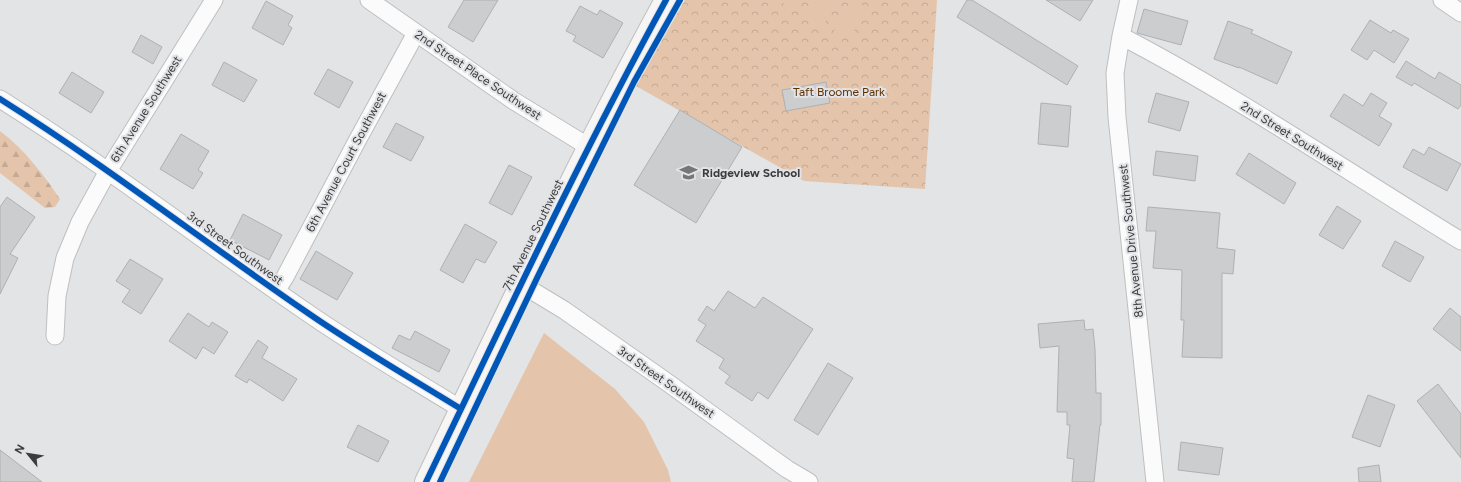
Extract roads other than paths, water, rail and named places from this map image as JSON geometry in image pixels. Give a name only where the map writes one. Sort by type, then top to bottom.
[{"type":"street","name":"6th Avenue Southwest","points":[[55,336],[57,296],[65,258],[80,222],[108,171],[214,0]]},
{"type":"street","name":"2nd Street Place Southwest","points":[[368,0],[514,101],[589,148]]},
{"type":"street","name":"7th Avenue Southwest","points":[[426,482],[521,284],[622,80],[666,0]]},
{"type":"street","name":"8th Avenue Drive Southwest","points":[[1129,0],[1115,72],[1117,117],[1155,482]]},
{"type":"street","points":[[1442,0],[1461,13]]},
{"type":"street","name":"6th Avenue Court Southwest","points":[[276,291],[285,277],[416,33]]},
{"type":"street","name":"2nd Street Southwest","points":[[1121,36],[1230,97],[1395,201],[1461,240]]},
{"type":"street","name":"3rd Street Southwest","points":[[0,99],[50,130],[306,312],[366,351],[461,409]]},
{"type":"street","name":"3rd Street Southwest","points":[[521,284],[564,310],[670,384],[787,469],[809,482]]},
{"type":"place","name":"Ridgeview School","points":[[689,173]]},
{"type":"park label","name":"Taft Broome Park","points":[[839,92]]}]
